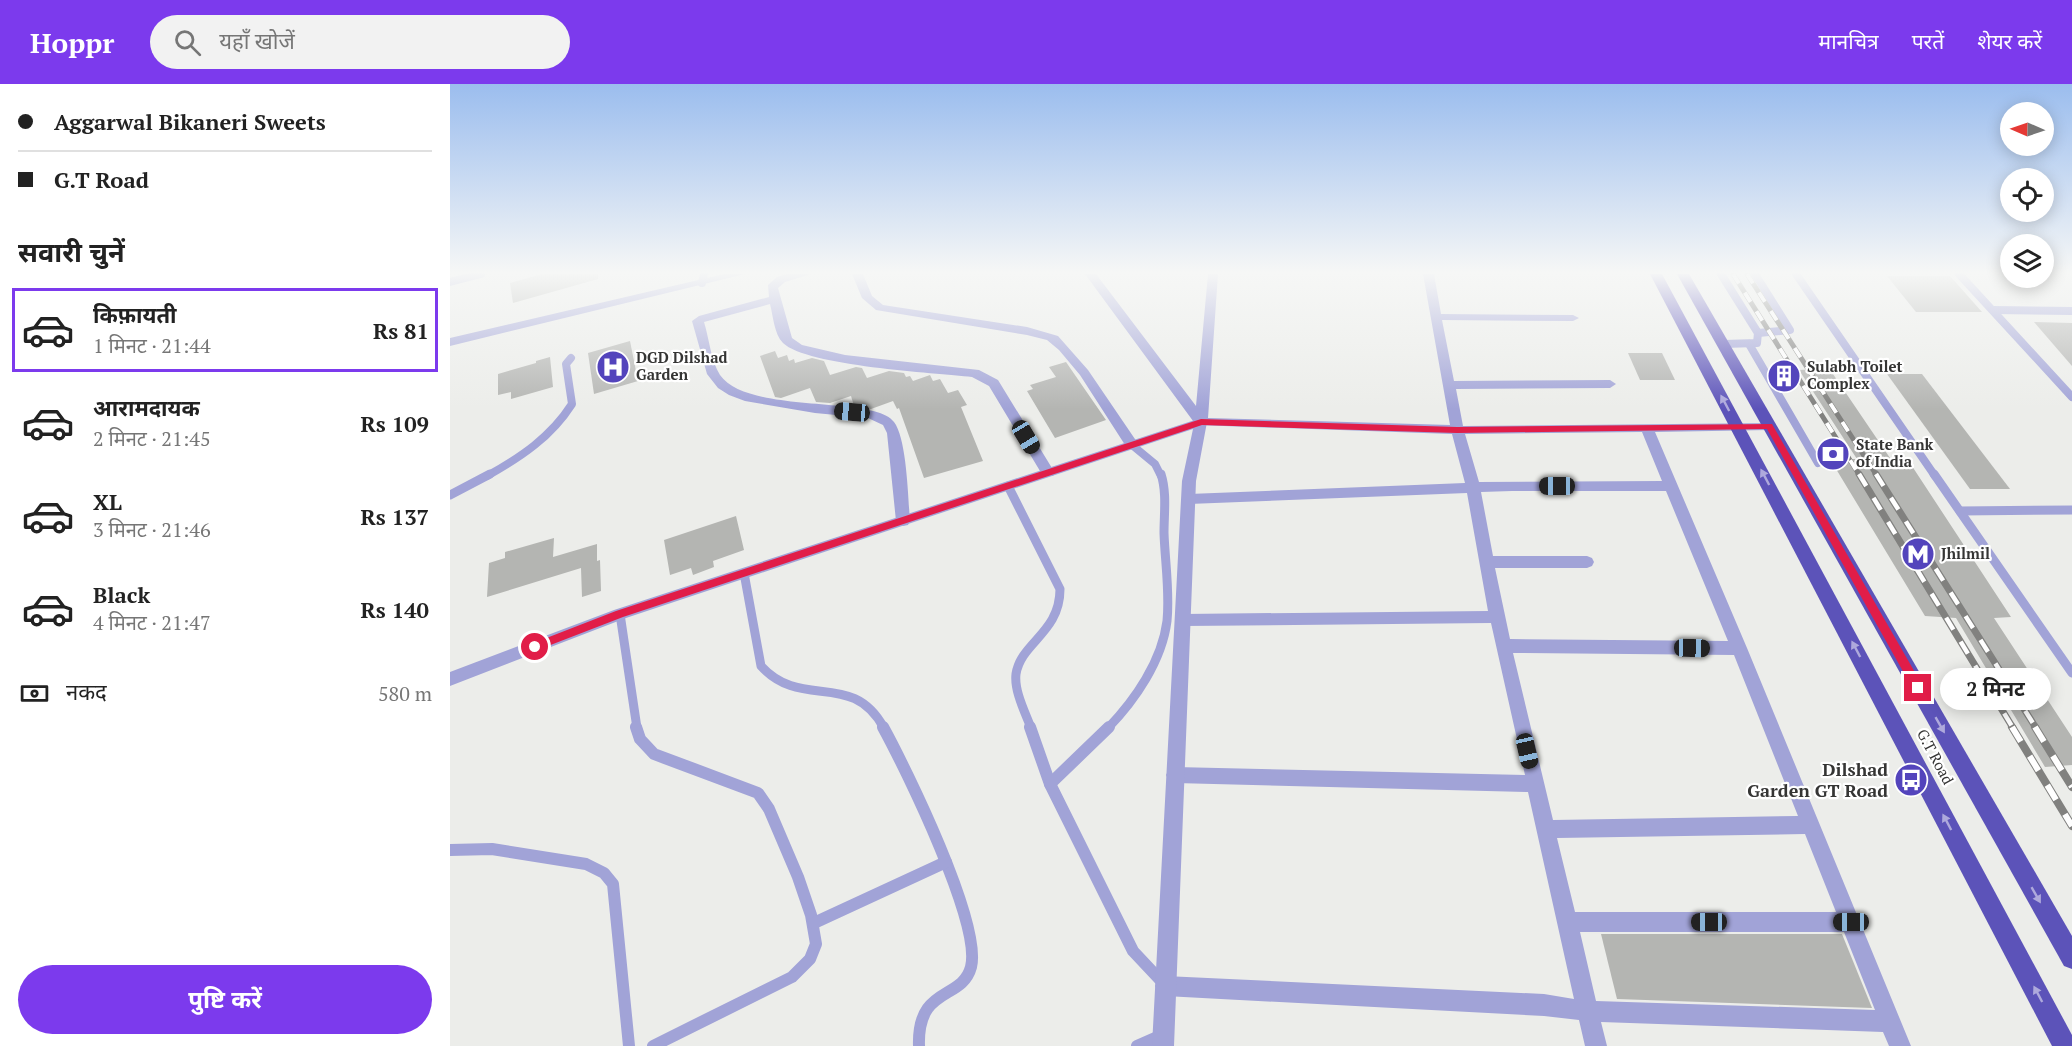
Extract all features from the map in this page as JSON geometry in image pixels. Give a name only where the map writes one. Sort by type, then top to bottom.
[{"type":"highway","name":"G.T Road","points":[[1680,319],[2066,1046]]},
{"type":"highway","name":"G.T Road","points":[[1709,319],[2072,958]]},
{"type":"street","points":[[450,334],[515,319]]},
{"type":"street","points":[[450,342],[541,319]]},
{"type":"street","points":[[702,319],[698,321],[713,374],[722,385],[745,397],[815,409],[870,414],[888,422],[894,433],[903,521]]},
{"type":"street","points":[[780,319],[786,340],[796,347],[869,363],[975,373],[986,378],[994,383],[1048,473]]},
{"type":"street","points":[[950,319],[1027,331],[1046,335],[1055,340],[1070,356],[1132,445]]},
{"type":"street","points":[[1124,319],[1201,422]]},
{"type":"street","points":[[1163,1040],[1189,481],[1201,422],[1209,319]]},
{"type":"street","points":[[1436,319],[1457,430],[1473,487],[1497,617],[1596,1046]]},
{"type":"street","points":[[1449,385],[1610,384]]},
{"type":"street","points":[[450,679],[620,614],[1201,422],[1457,430],[1769,426]]},
{"type":"street","points":[[1646,428],[1739,648],[1900,1046]]},
{"type":"street","points":[[1189,499],[1473,487],[1671,486]]},
{"type":"street","points":[[1487,562],[1587,562]]},
{"type":"street","points":[[1183,620],[1497,617]]},
{"type":"street","points":[[1504,646],[1739,648]]},
{"type":"street","points":[[1175,775],[1535,784]]},
{"type":"street","points":[[1545,829],[1811,825]]},
{"type":"street","points":[[1567,922],[1851,922]]},
{"type":"street","points":[[1166,986],[1544,1005],[1588,1011],[1890,1021]]},
{"type":"lane","points":[[1723,344],[1757,343],[1758,333],[1749,319]]},
{"type":"lane","points":[[1758,333],[1791,330],[1784,319]]},
{"type":"lane","points":[[1827,319],[2072,673]]},
{"type":"lane","points":[[2001,319],[2072,397]]},
{"type":"lane","points":[[1749,344],[1818,463]]},
{"type":"lane","points":[[450,495],[524,453],[557,426],[572,404],[566,364],[571,358]]},
{"type":"lane","points":[[1050,783],[1121,715],[1159,654],[1167,621],[1168,575],[1164,531],[1166,496],[1164,477],[1153,459],[1132,445]]},
{"type":"lane","points":[[1008,486],[1060,589],[1060,605],[1052,622],[1026,654],[1016,673],[1017,689],[1050,783],[1133,951],[1166,986]]},
{"type":"lane","points":[[1960,511],[2072,510]]},
{"type":"lane","points":[[744,573],[761,666],[769,677],[783,685],[848,696],[863,702],[876,714],[946,862],[973,945],[972,967],[959,984],[932,1001],[922,1019],[919,1046]]},
{"type":"lane","points":[[620,614],[634,720],[640,738],[654,754],[758,793],[769,809],[814,923],[816,946],[808,963],[792,977],[654,1046]]},
{"type":"lane","points":[[450,850],[492,849],[522,853],[586,864],[604,873],[613,884],[628,1046]]},
{"type":"lane","points":[[814,923],[946,862]]},
{"type":"lane","points":[[1137,1046],[1163,1040]]},
{"type":"building","points":[[2034,322],[2072,323],[2072,366]]},
{"type":"building","name":"DGD Dilshad Garden","points":[[630,341],[638,381],[594,394],[588,353]]},
{"type":"building","points":[[775,351],[778,358],[787,355],[789,361],[794,359],[795,363],[812,358],[824,361],[830,375],[856,367],[862,368],[867,378],[889,371],[904,373],[913,381],[930,375],[933,381],[940,379],[948,393],[958,390],[967,405],[961,407],[983,461],[924,478],[899,408],[897,409],[893,401],[871,409],[854,406],[851,396],[830,403],[816,402],[810,388],[781,398],[775,397],[760,356]]},
{"type":"building","points":[[1628,353],[1662,353],[1675,380],[1640,380]]},
{"type":"building","points":[[550,357],[553,387],[511,399],[511,392],[498,395],[498,374]]},
{"type":"building","points":[[1066,362],[1106,420],[1055,438],[1027,391],[1033,389],[1030,385],[1056,377],[1049,367]]},
{"type":"building","points":[[1818,369],[1833,374],[1890,458],[1908,460],[2011,617],[1994,618],[2072,737],[2072,765],[2045,767],[1956,618],[1925,616],[1830,459],[1857,459],[1799,370]]},
{"type":"building","points":[[1887,374],[1922,374],[2010,489],[1970,489]]},
{"type":"building","points":[[736,516],[744,550],[713,561],[714,567],[693,575],[691,568],[670,575],[664,540]]},
{"type":"building","points":[[554,538],[553,557],[597,544],[601,591],[582,597],[581,568],[487,597],[489,563],[505,558],[505,552]]},
{"type":"building","points":[[1601,934],[1842,934],[1872,1008],[1617,999]]},
{"type":"railway","points":[[1761,319],[1860,476]]},
{"type":"railway","points":[[1776,319],[1877,476]]},
{"type":"railway","points":[[1859,474],[2013,728]]},
{"type":"railway","points":[[1876,474],[2036,728]]},
{"type":"railway","points":[[2012,727],[2072,826]]},
{"type":"railway","points":[[2035,727],[2072,787]]},
{"type":"place","name":"DGD Dilshad Garden","points":[[613,367]]},
{"type":"place","name":"Sulabh Toilet Complex","points":[[1784,376]]},
{"type":"place","name":"State Bank of India","points":[[1833,454]]},
{"type":"place","name":"Jhilmil","points":[[1918,554]]},
{"type":"place","name":"Dilshad Garden GT Road","points":[[1911,780]]},
{"type":"route","points":[[535,647],[620,614],[1201,422],[1457,430],[1769,426],[1918,688]]}]
